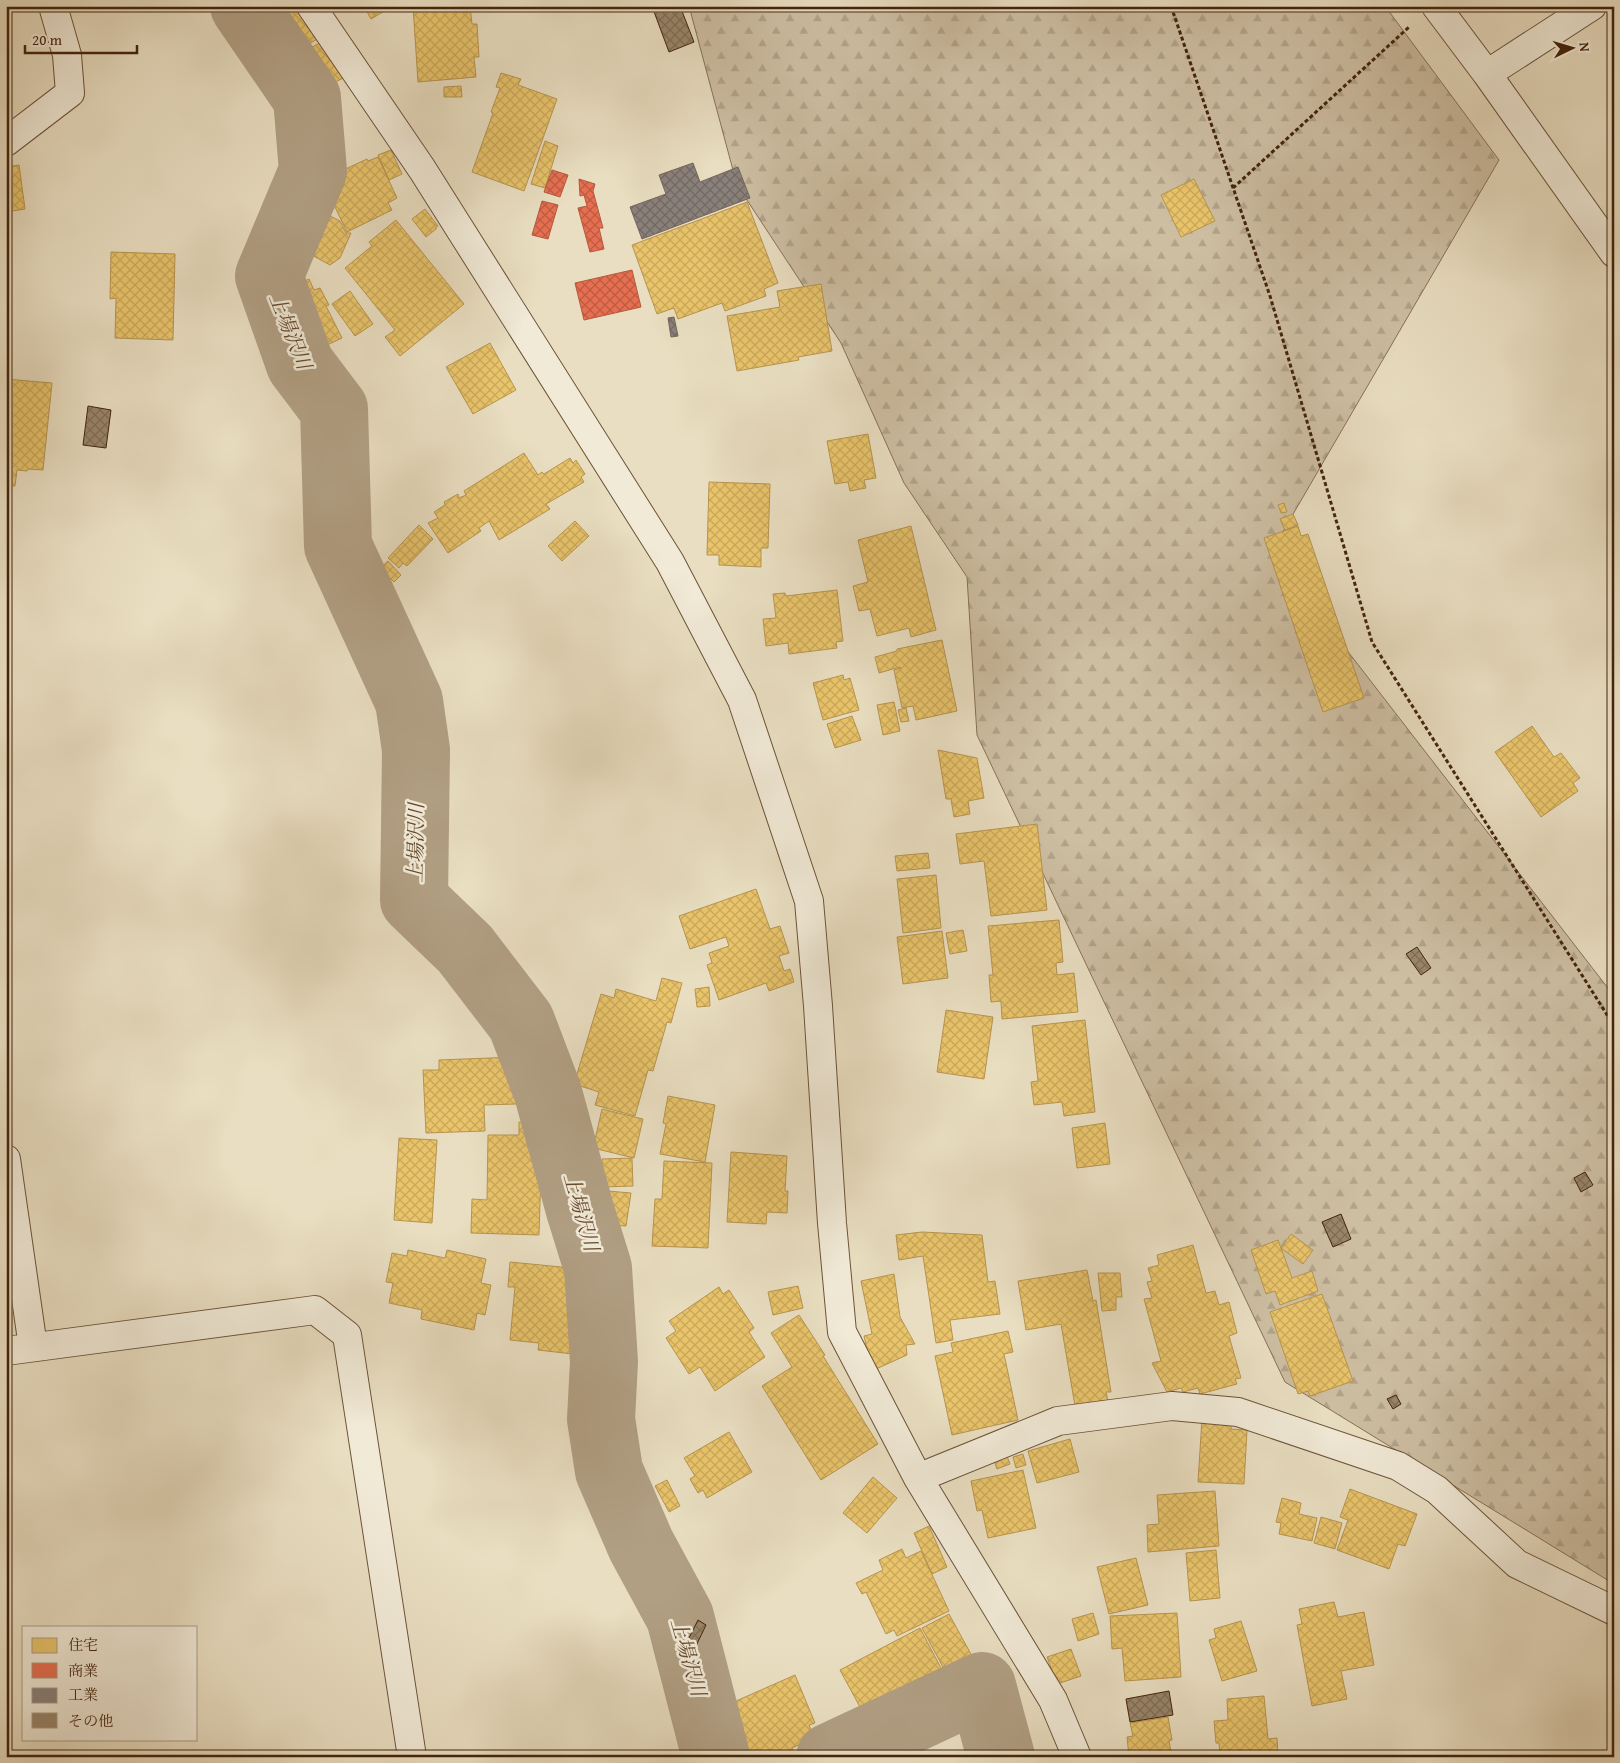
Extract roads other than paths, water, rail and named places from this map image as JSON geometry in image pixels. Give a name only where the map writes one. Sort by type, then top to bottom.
[{"type":"street","points":[[6,142],[70,93],[67,55],[53,6]]},
{"type":"street","points":[[311,6],[422,169],[670,562],[742,700],[809,902],[818,1006],[832,1223],[842,1332],[918,1478],[1053,1700],[1077,1757]]},
{"type":"street","points":[[1436,6],[1487,74],[1614,253]]},
{"type":"street","points":[[1487,74],[1592,6]]},
{"type":"street","points":[[6,1159],[33,1347]]},
{"type":"street","points":[[6,1351],[315,1310],[347,1335],[412,1757]]},
{"type":"street","points":[[918,1478],[1058,1421],[1172,1406],[1238,1412],[1398,1466],[1437,1490],[1517,1564],[1614,1611]]},
{"type":"waterway","name":"上場沢川","points":[[244,6],[307,98],[313,171],[269,276],[300,364],[334,409],[338,546],[409,701],[416,750],[414,900],[465,949],[521,1022],[548,1093],[598,1268],[604,1362],[601,1419],[609,1471],[641,1545],[680,1617],[716,1757]]},
{"type":"waterway","name":"上場沢川","points":[[830,1757],[982,1686],[1001,1757]]}]
